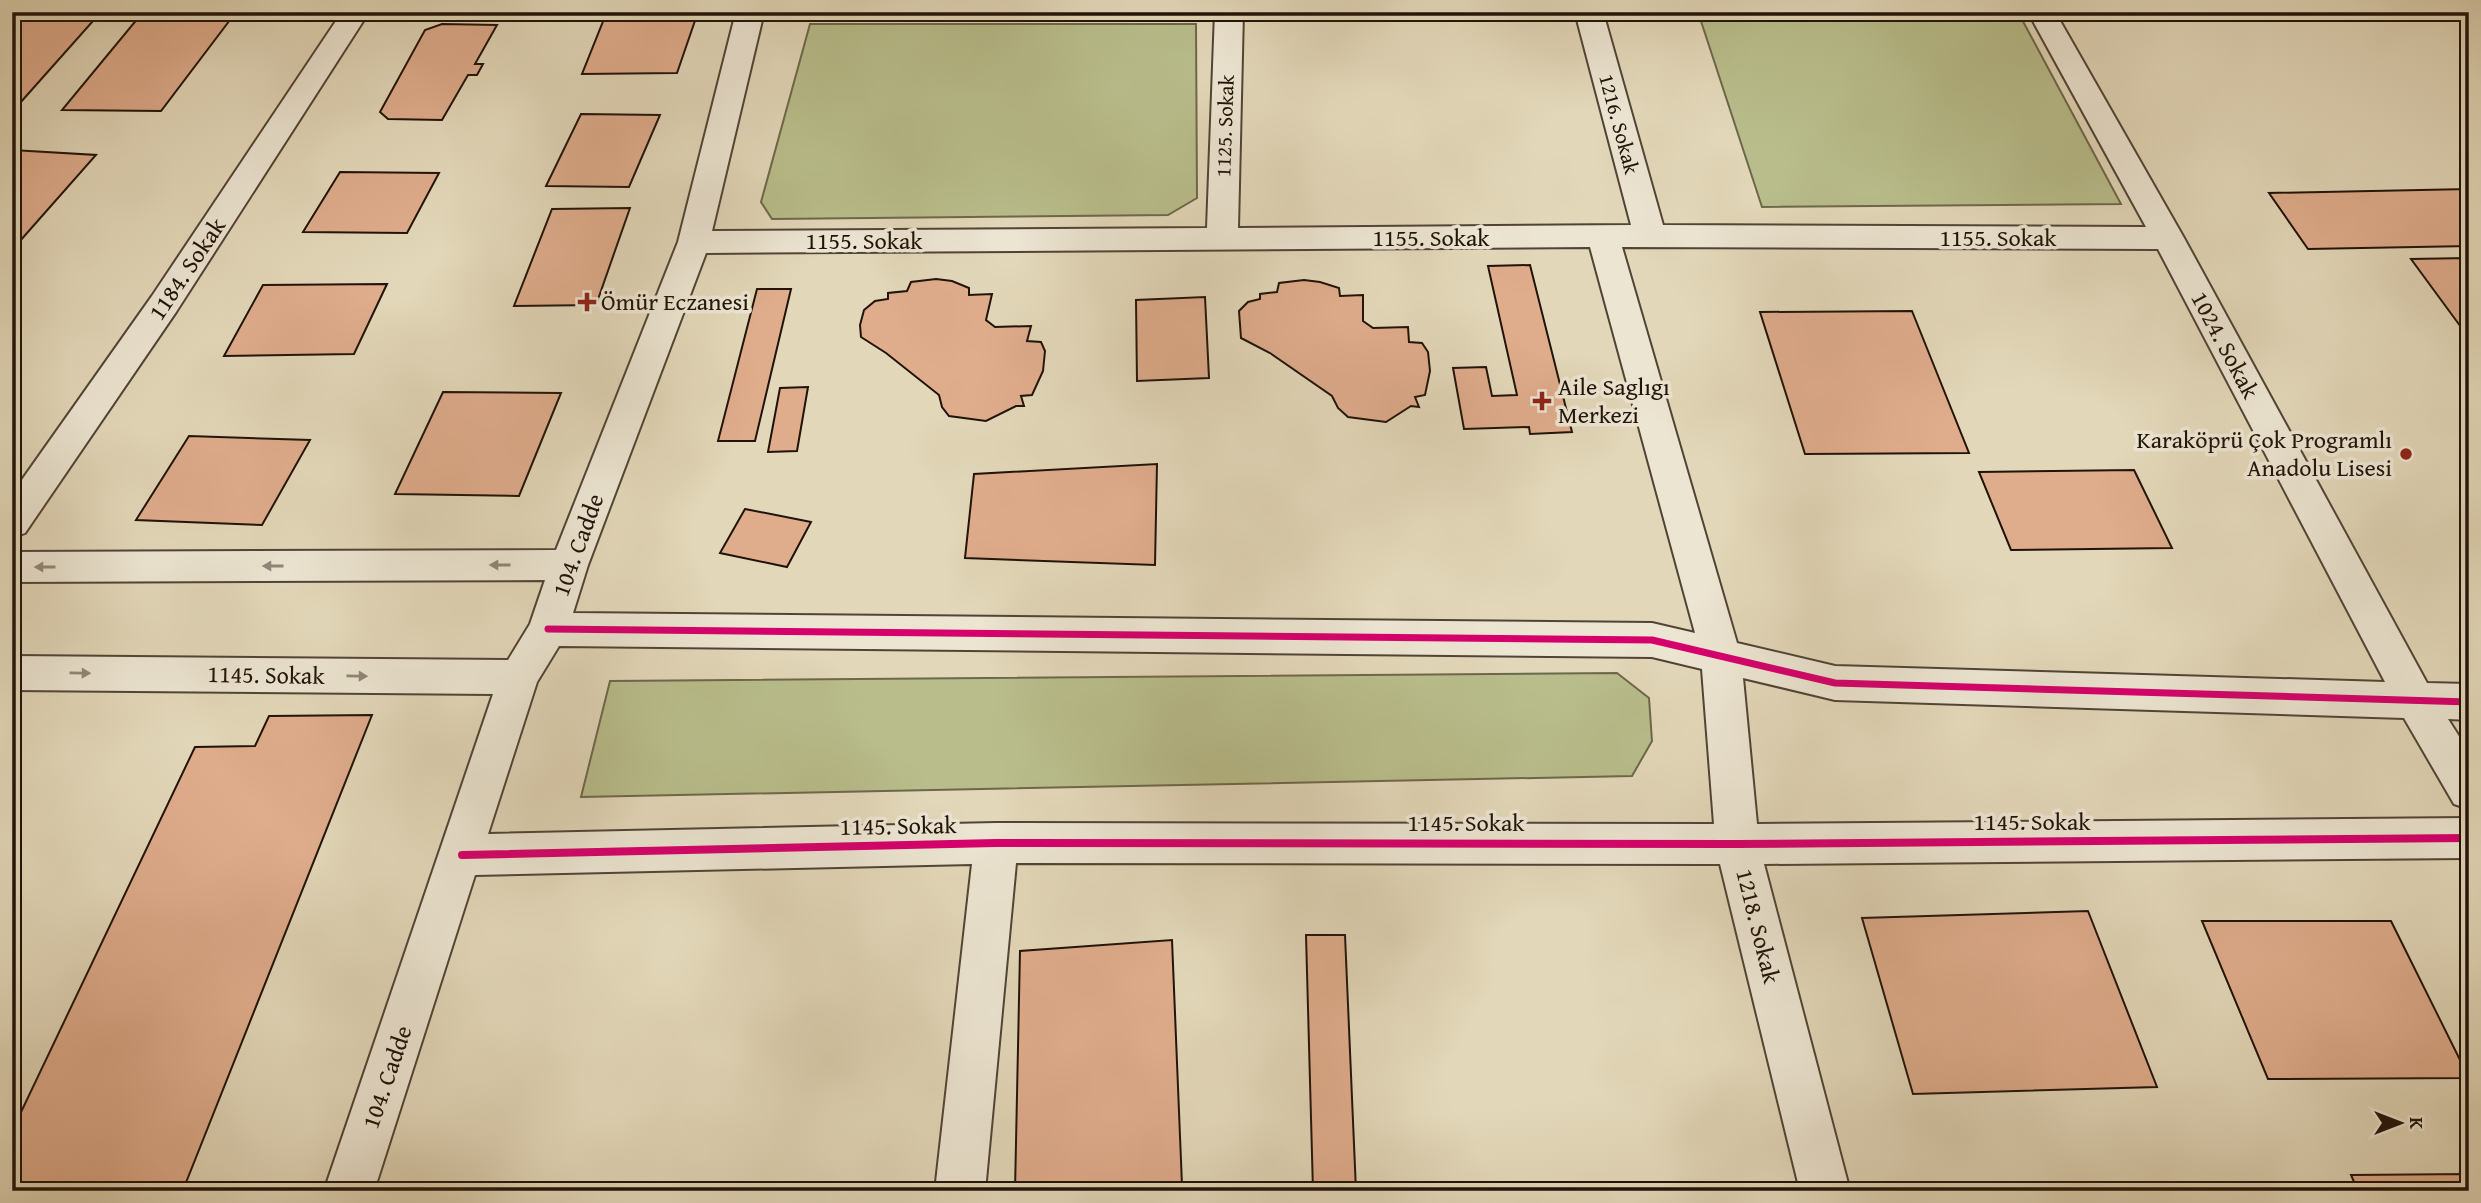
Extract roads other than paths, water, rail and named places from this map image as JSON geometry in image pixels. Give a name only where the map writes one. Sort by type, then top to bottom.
[{"type":"street","name":"1184. Sokak","points":[[12,523],[164,304],[356,12]]},
{"type":"street","name":"104. Cadde","points":[[349,1191],[463,855],[519,677],[548,629],[569,565],[694,242],[750,12]]},
{"type":"street","name":"1125. Sokak","points":[[1222,239],[1229,12]]},
{"type":"street","name":"1216. Sokak","points":[[1589,12],[1650,236]]},
{"type":"street","name":"1024. Sokak","points":[[2041,12],[2168,238],[2416,702],[2469,790]]},
{"type":"street","name":"1155. Sokak","points":[[694,242],[1650,236],[2168,238]]},
{"type":"street","name":"1218. Sokak","points":[[1603,237],[1721,656],[1737,844],[1825,1191]]},
{"type":"street","points":[[12,567],[569,565]]},
{"type":"street","points":[[548,629],[1652,640],[1835,683],[2469,702]]},
{"type":"street","name":"1145. Sokak","points":[[12,673],[519,677]]},
{"type":"street","name":"1145. Sokak","points":[[463,855],[996,844],[1737,844],[2469,838]]},
{"type":"street","points":[[960,1191],[996,844]]},
{"type":"place","name":"Ömür Eczanesi","points":[[587,302]]},
{"type":"place","name":"Aile Saglıgı Merkezi","points":[[1542,401]]},
{"type":"place","name":"Karaköprü Çok Programlı Anadolu Lisesi","points":[[2406,454]]}]
